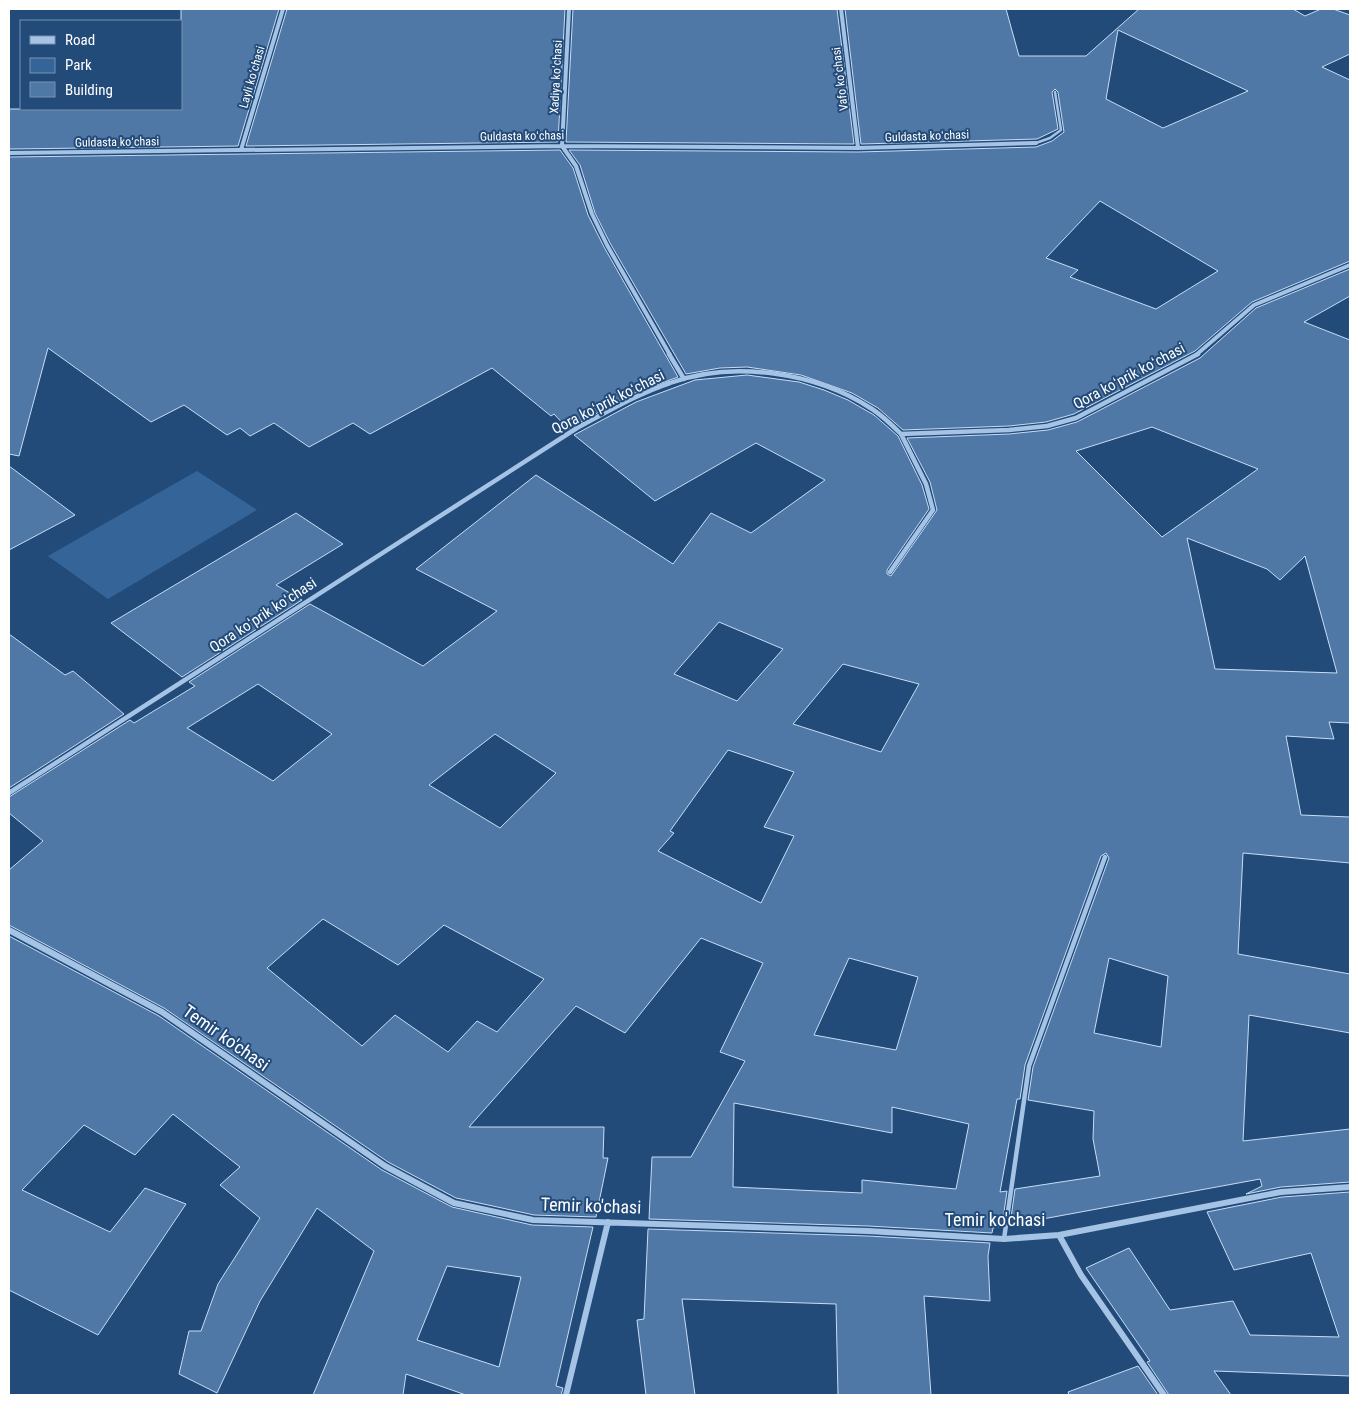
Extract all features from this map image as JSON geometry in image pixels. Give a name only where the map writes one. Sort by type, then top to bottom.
[{"type":"street","name":"Layli koʻchasi","points":[[241,150],[283,9]]},
{"type":"street","name":"Xadiya koʻchasi","points":[[562,146],[569,9]]},
{"type":"street","name":"Vafo koʻchasi","points":[[842,9],[858,148]]},
{"type":"street","name":"Guldasta koʻchasi","points":[[9,153],[562,146],[858,148],[1036,143]]},
{"type":"street","points":[[562,146],[573,158],[582,174],[596,224],[684,378]]},
{"type":"street","name":"Qora koʻprik koʻchasi","points":[[9,793],[577,428],[654,390],[684,378],[752,372],[800,379],[849,396],[871,409],[901,434],[1009,430],[1047,426],[1076,418],[1198,354],[1254,305],[1350,266]]},
{"type":"street","points":[[890,572],[933,510],[926,484],[901,434]]},
{"type":"street","name":"Temir ko'chasi","points":[[9,930],[162,1012],[385,1166],[454,1203],[533,1220],[868,1230],[1004,1239],[1060,1235],[1081,1275],[1164,1395]]},
{"type":"street","points":[[1060,1235],[1281,1192],[1350,1187]]},
{"type":"street","points":[[566,1395],[608,1222]]},
{"type":"lane","points":[[1036,143],[1050,138],[1061,130],[1054,92]]},
{"type":"lane","points":[[1004,1239],[1029,1066],[1105,857]]},
{"type":"green space","points":[[197,471],[257,510],[108,599],[48,556]]},
{"type":"building","points":[[181,9],[279,9],[238,146],[9,149],[9,109],[182,110]]},
{"type":"building","points":[[287,9],[565,9],[558,142],[246,146]]},
{"type":"building","points":[[573,9],[837,9],[854,144],[566,142]]},
{"type":"building","points":[[845,9],[1006,9],[1019,56],[1086,56],[1139,9],[1293,9],[1305,16],[1321,9],[1333,9],[1350,15],[1350,54],[1322,67],[1350,80],[1350,261],[1252,302],[1195,351],[1074,414],[1046,422],[1009,426],[903,430],[878,408],[852,393],[801,375],[747,367],[720,368],[686,374],[610,243],[595,213],[580,165],[569,150],[858,152],[1036,147],[1052,141],[1064,132],[1058,92],[1055,89],[1052,92],[1058,129],[1037,139],[861,144]],"holes":[[[1118,30],[1248,91],[1163,128],[1106,99]],[[1100,201],[1218,271],[1156,309],[1070,277],[1078,270],[1046,258]]]},
{"type":"building","points":[[560,150],[573,168],[588,215],[604,247],[678,377],[632,394],[568,429],[554,414],[551,416],[492,368],[370,434],[353,423],[309,447],[274,423],[250,436],[240,428],[227,435],[184,405],[151,422],[48,348],[19,456],[9,454],[9,157]]},
{"type":"building","points":[[1350,269],[1350,296],[1304,322],[1350,340],[1350,723],[1329,722],[1334,739],[1286,736],[1301,815],[1350,817],[1350,863],[1243,853],[1238,954],[1350,974],[1350,1033],[1249,1015],[1243,1141],[1350,1129],[1350,1182],[1281,1187],[1246,1194],[1262,1186],[1260,1179],[1010,1225],[1015,1189],[1100,1176],[1093,1139],[1094,1111],[1028,1100],[1033,1067],[1109,858],[1106,853],[1101,856],[1025,1065],[1020,1099],[1017,1099],[1000,1192],[1007,1191],[1002,1226],[993,1228],[992,1233],[868,1226],[649,1219],[652,1157],[691,1157],[745,1061],[720,1052],[763,963],[701,938],[625,1033],[576,1006],[469,1127],[604,1127],[603,1158],[608,1158],[596,1217],[534,1215],[456,1198],[388,1162],[164,1008],[9,925],[9,870],[43,841],[9,813],[9,797],[130,720],[134,723],[195,686],[189,682],[310,604],[423,666],[497,611],[416,569],[536,475],[673,564],[711,513],[751,533],[825,480],[756,443],[655,501],[574,435],[636,402],[695,380],[747,375],[799,382],[848,400],[874,415],[898,436],[922,485],[929,509],[887,570],[887,574],[891,576],[937,510],[930,482],[907,438],[1009,434],[1048,430],[1077,422],[1200,358],[1256,308]],"holes":[[[1152,427],[1258,469],[1162,537],[1076,451]],[[1187,538],[1267,569],[1280,580],[1305,556],[1337,673],[1215,669]],[[719,622],[783,649],[737,701],[674,674]],[[843,664],[919,684],[881,752],[793,724]],[[258,684],[332,734],[273,781],[187,728]],[[495,734],[556,773],[500,828],[429,785]],[[728,750],[794,772],[764,827],[794,836],[761,903],[658,851],[674,833],[670,831]],[[323,919],[398,965],[444,925],[544,979],[497,1032],[477,1021],[448,1052],[395,1015],[362,1046],[267,968]],[[849,958],[918,977],[896,1050],[814,1035]],[[1109,958],[1168,976],[1161,1047],[1094,1033]],[[734,1103],[892,1133],[892,1107],[969,1124],[956,1189],[862,1180],[862,1193],[733,1187]]]},
{"type":"building","points":[[9,466],[75,515],[9,550]]},
{"type":"building","points":[[296,513],[343,544],[276,585],[302,600],[182,677],[111,623]]},
{"type":"building","points":[[9,634],[65,675],[73,671],[124,714],[9,788]]},
{"type":"building","points":[[9,936],[159,1016],[382,1170],[452,1207],[532,1225],[593,1227],[556,1386],[563,1388],[561,1395],[466,1395],[406,1374],[403,1395],[313,1395],[374,1251],[317,1208],[260,1301],[217,1393],[179,1374],[189,1331],[201,1331],[218,1284],[260,1218],[220,1185],[240,1167],[173,1114],[135,1155],[84,1125],[22,1190],[110,1232],[145,1188],[186,1204],[98,1335],[9,1290]],"holes":[[[447,1266],[521,1277],[499,1367],[417,1340]]]},
{"type":"building","points":[[1350,1192],[1350,1376],[1214,1371],[1231,1395],[1169,1395],[1147,1362],[1150,1361],[1086,1268],[1129,1248],[1170,1310],[1233,1301],[1250,1335],[1339,1337],[1311,1253],[1234,1270],[1207,1212],[1282,1197]]},
{"type":"building","points":[[648,1229],[868,1236],[990,1243],[988,1256],[990,1301],[924,1296],[931,1395],[838,1395],[836,1304],[682,1299],[695,1395],[646,1395],[637,1320],[644,1319]]},
{"type":"building","points":[[1138,1366],[1158,1395],[1069,1395],[1068,1392]]}]
